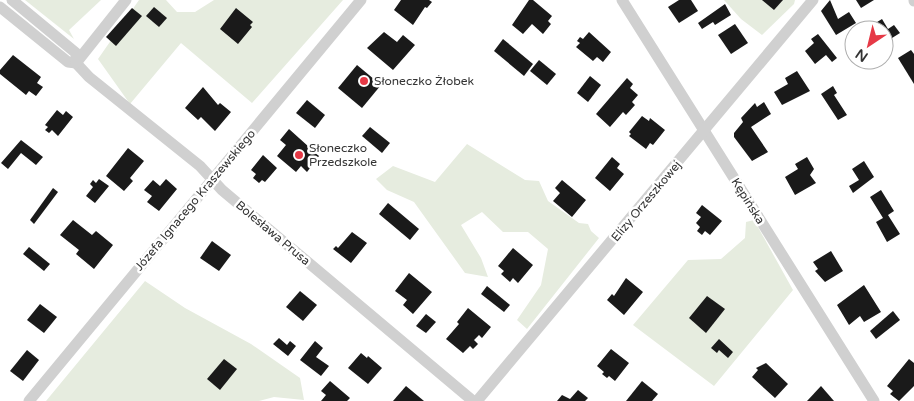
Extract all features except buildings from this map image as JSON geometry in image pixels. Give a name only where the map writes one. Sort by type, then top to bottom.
[{"type":"street","name":"Bolesława Prusa","points":[[12,0],[76,53],[76,63]]},
{"type":"street","points":[[76,63],[126,0]]},
{"type":"street","name":"Józefa Ignacego Kraszewskiego","points":[[29,401],[361,0]]},
{"type":"street","name":"Kępińska","points":[[622,0],[874,401]]},
{"type":"street","name":"Elizy Orzeszkowej","points":[[475,401],[704,132],[813,0]]},
{"type":"street","name":"Bolesława Prusa","points":[[0,7],[68,62],[76,63],[89,76],[200,166],[222,190],[475,401]]},
{"type":"shaded area","points":[[25,0],[101,0],[69,30],[74,39]]},
{"type":"shaded area","points":[[139,0],[166,0],[177,12],[195,12],[214,0],[343,0],[252,103],[181,43],[130,104],[98,59]]},
{"type":"shaded area","points":[[724,0],[795,0],[794,4],[762,35],[741,19]]},
{"type":"shaded area","points":[[467,144],[525,180],[539,181],[548,201],[579,223],[588,224],[591,231],[599,238],[527,329],[517,320],[541,285],[548,249],[528,232],[503,232],[482,212],[461,225],[481,258],[488,277],[465,273],[414,202],[387,190],[376,179],[393,166],[435,182]]},
{"type":"shaded area","points":[[754,220],[793,290],[714,386],[633,325],[688,260],[721,259],[745,238],[746,222]]},
{"type":"shaded area","points":[[145,281],[185,308],[251,344],[300,378],[304,400],[274,397],[259,401],[46,401]]},
{"type":"place","name":"Słoneczko Żłobek","points":[[364,81]]},
{"type":"place","name":"Słoneczko Przedszkole","points":[[299,155]]}]
